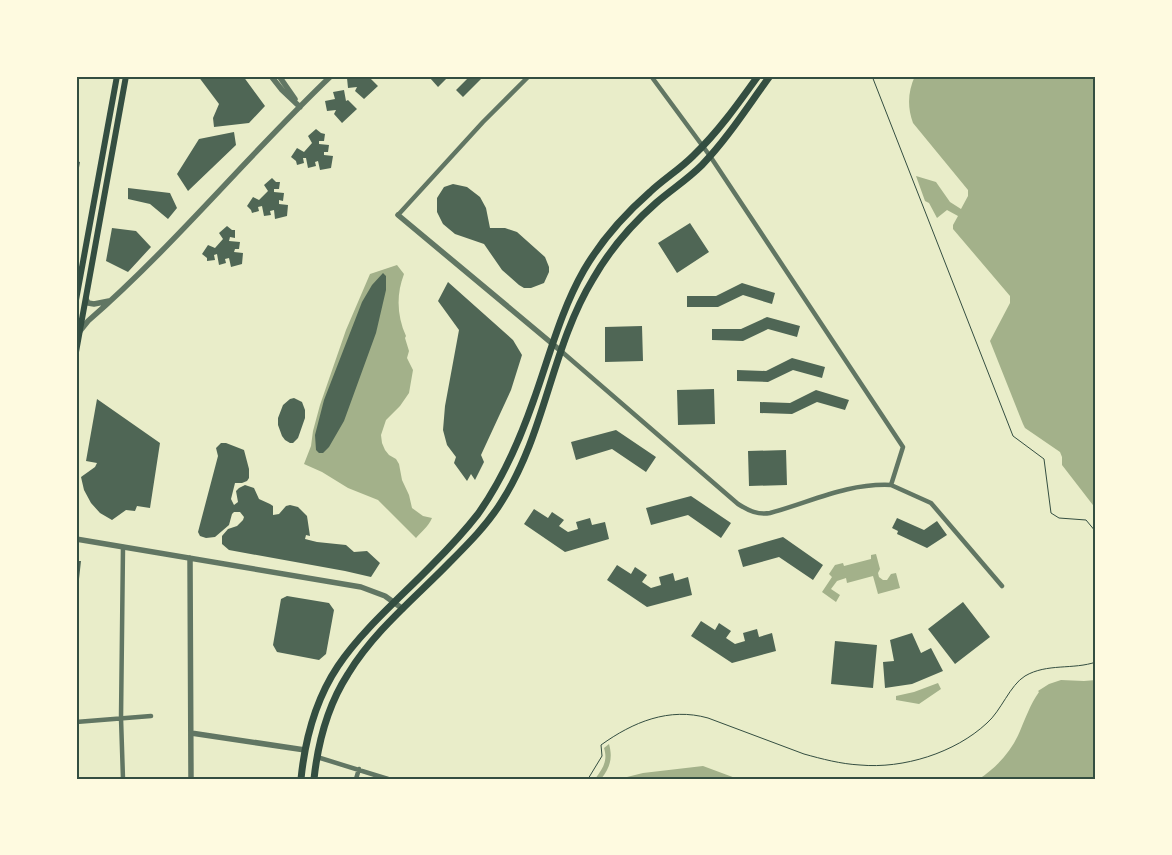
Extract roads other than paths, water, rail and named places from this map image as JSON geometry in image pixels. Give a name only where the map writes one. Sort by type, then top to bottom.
[{"type":"main road","points":[[76,300],[117,76]]},
{"type":"main road","points":[[76,352],[126,76]]},
{"type":"main road","points":[[300,779],[305,750],[320,700],[338,666],[360,639],[453,542],[476,516],[492,493],[515,449],[534,400],[552,343],[577,283],[591,258],[649,192],[703,147],[758,76]]},
{"type":"main road","points":[[314,779],[317,757],[330,709],[348,673],[370,644],[485,524],[502,500],[526,454],[540,419],[561,351],[587,289],[615,247],[645,213],[710,156],[770,76]]},
{"type":"street","points":[[271,76],[282,90],[300,107]]},
{"type":"street","points":[[279,76],[300,107]]},
{"type":"street","points":[[80,330],[154,259],[331,76]]},
{"type":"street","points":[[529,76],[483,122],[398,215],[552,343],[738,504],[748,510],[764,514],[843,489],[869,485],[891,485],[926,499],[934,506],[1002,586]]},
{"type":"street","points":[[651,76],[710,156],[903,446],[891,485]]},
{"type":"street","points":[[86,300],[88,303],[94,304],[113,299]]},
{"type":"street","points":[[76,539],[361,588],[385,596],[403,609]]},
{"type":"street","points":[[123,547],[121,718],[123,779]]},
{"type":"street","points":[[190,558],[191,779]]},
{"type":"street","points":[[76,722],[151,716]]},
{"type":"street","points":[[191,732],[305,750]]},
{"type":"street","points":[[317,757],[388,779]]},
{"type":"street","points":[[356,779],[359,769]]}]
